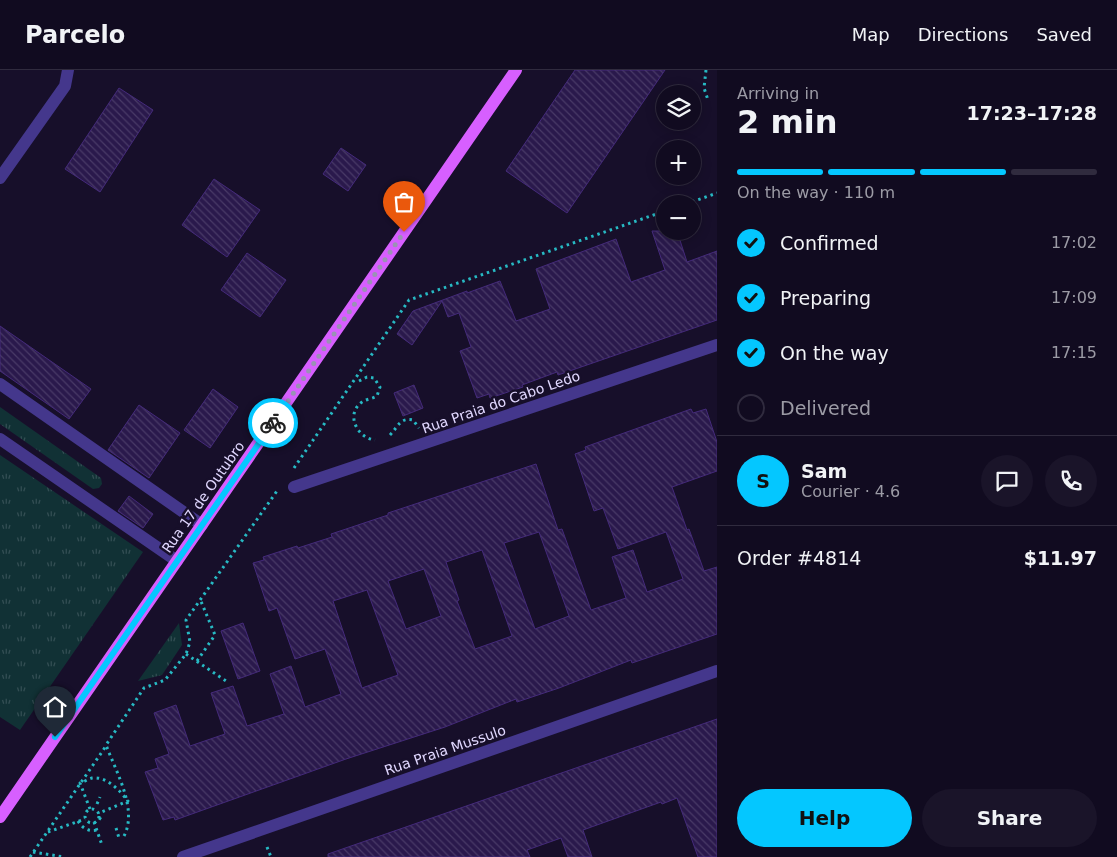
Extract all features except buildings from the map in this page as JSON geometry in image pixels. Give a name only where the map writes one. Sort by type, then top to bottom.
[{"type":"main road","name":"Rua 17 de Outubro","points":[[0,817],[516,70]]},
{"type":"street","points":[[0,178],[65,86],[68,70]]},
{"type":"street","name":"Rua Praia do Cabo Ledo","points":[[288,486],[717,345]]},
{"type":"street","points":[[0,384],[202,524]]},
{"type":"street","points":[[0,439],[177,561]]},
{"type":"street","name":"Rua Praia Mussulo","points":[[183,857],[717,670]]},
{"type":"path","points":[[706,70],[704,88],[708,100]]},
{"type":"path","points":[[701,199],[717,193]]},
{"type":"path","points":[[294,468],[409,300],[656,214]]},
{"type":"path","points":[[358,381],[371,377],[379,383],[379,393],[372,399],[363,400],[358,406],[354,420],[356,427],[365,438],[379,440]]},
{"type":"path","points":[[386,438],[399,423],[406,419],[416,422],[419,432]]},
{"type":"path","points":[[30,857],[144,688],[165,680],[186,654],[190,642],[186,620],[200,599],[288,486]]},
{"type":"path","points":[[197,661],[215,635],[200,599]]},
{"type":"path","points":[[186,654],[226,681]]},
{"type":"path","points":[[106,746],[128,802],[130,817],[124,836]]},
{"type":"path","points":[[80,783],[92,778],[106,781],[117,788],[128,802]]},
{"type":"path","points":[[80,783],[90,808]]},
{"type":"path","points":[[97,804],[100,796]]},
{"type":"path","points":[[99,813],[128,802]]},
{"type":"path","points":[[90,808],[95,809],[99,813],[99,818]]},
{"type":"path","points":[[85,819],[85,814],[90,808]]},
{"type":"path","points":[[47,832],[85,819],[89,822],[94,822],[99,818]]},
{"type":"path","points":[[99,818],[104,821]]},
{"type":"path","points":[[78,821],[84,828],[90,831],[97,830]]},
{"type":"path","points":[[94,822],[102,845]]},
{"type":"path","points":[[116,828],[119,838]]},
{"type":"path","points":[[267,847],[271,857]]},
{"type":"path","points":[[33,852],[64,857]]},
{"type":"green space","points":[[0,407],[101,478],[102,484],[99,488],[93,489],[0,424]]},
{"type":"green space","points":[[0,455],[143,552],[20,730],[0,717]]},
{"type":"green space","points":[[179,623],[182,645],[162,675],[138,681]]},
{"type":"way so far","points":[[273,423],[404,232]]},
{"type":"route","points":[[55,737],[273,423]]}]
